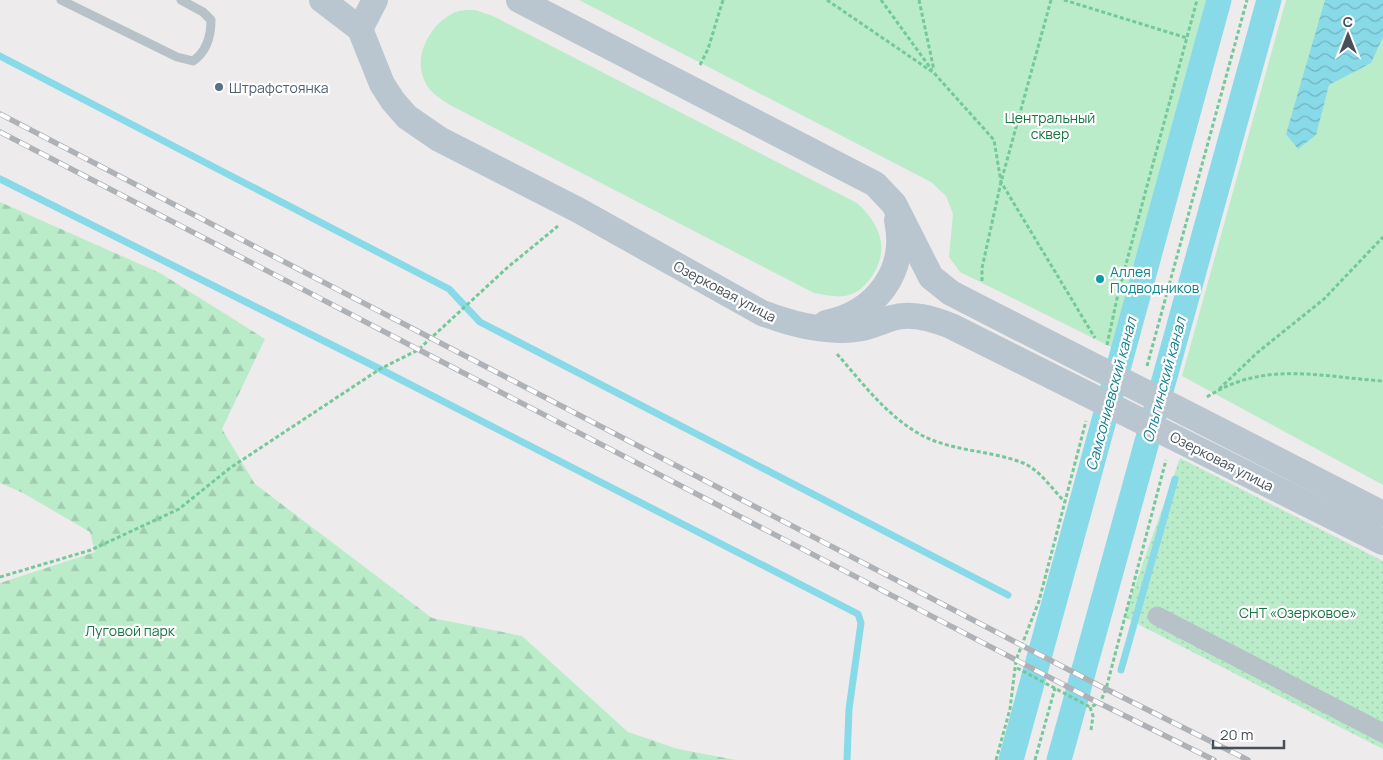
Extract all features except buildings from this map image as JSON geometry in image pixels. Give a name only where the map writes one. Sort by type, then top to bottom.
[{"type":"street","points":[[322,0],[360,29],[375,0]]},
{"type":"street","name":"Озерковая улица","points":[[519,0],[875,184],[894,204],[923,264],[942,287],[1091,353],[1194,408],[1383,514]]},
{"type":"street","name":"Озерковая улица","points":[[360,29],[382,84],[407,117],[439,139],[578,210],[762,313],[785,322],[856,330],[893,317],[926,318],[951,326],[1075,386],[1175,446],[1383,542]]},
{"type":"street","points":[[811,326],[842,320],[859,310],[886,286],[894,272],[901,238],[894,204]]},
{"type":"street","points":[[1157,616],[1383,733]]},
{"type":"lane","points":[[61,0],[177,57],[192,61],[202,54],[211,29],[211,20],[203,12],[181,0]]},
{"type":"path","points":[[699,68],[708,50],[723,0]]},
{"type":"path","points":[[827,0],[934,72]]},
{"type":"path","points":[[881,0],[934,72],[994,140],[1001,182],[1091,353]]},
{"type":"path","points":[[919,0],[934,72]]},
{"type":"path","points":[[982,289],[982,268],[1001,182],[1051,0]]},
{"type":"path","points":[[1064,0],[1187,38]]},
{"type":"path","points":[[1110,339],[1118,294],[1197,0]]},
{"type":"path","points":[[1149,359],[1247,0]]},
{"type":"path","points":[[0,577],[91,550],[179,509],[230,468],[380,369],[418,350],[508,267],[578,210]]},
{"type":"path","points":[[1194,408],[1219,389],[1258,352],[1324,299],[1383,237]]},
{"type":"path","points":[[811,326],[880,401],[913,430],[941,444],[1023,463],[1036,471],[1065,502]]},
{"type":"path","points":[[1219,389],[1278,372],[1383,381]]},
{"type":"path","points":[[996,760],[1010,708],[1016,660],[1039,601],[1088,413]]},
{"type":"path","points":[[1017,668],[1090,706],[1100,703],[1106,689],[1175,446]]},
{"type":"path","points":[[1129,603],[1136,606]]},
{"type":"path","points":[[1035,760],[1055,688]]},
{"type":"path","points":[[1090,706],[1093,716],[1091,730]]},
{"type":"green space","name":"Центральный сквер","points":[[579,0],[1214,0],[1119,351],[960,272],[949,257],[953,214],[946,196],[931,182]]},
{"type":"green space","points":[[1286,0],[1383,0],[1383,485],[1182,376]]},
{"type":"green space","points":[[475,10],[493,16],[857,203],[876,226],[881,244],[879,263],[872,276],[862,288],[848,295],[833,296],[814,293],[450,105],[433,93],[425,82],[421,61],[423,51],[426,41],[432,32],[447,17],[458,11]]},
{"type":"green space","name":"Луговой парк","points":[[0,202],[160,273],[265,339],[222,429],[255,484],[432,618],[522,636],[628,732],[678,749],[736,760],[0,760],[0,583],[95,552],[90,532],[23,493],[0,483]]},
{"type":"green space","name":"СНТ «Озерковое»","points":[[1180,458],[1383,561],[1383,749],[1124,617]]},
{"type":"water","points":[[1325,0],[1383,0],[1383,37],[1371,63],[1329,85],[1316,135],[1298,149],[1286,134]]},
{"type":"waterway","name":"Самсониевский канал","points":[[1011,760],[1219,0]]},
{"type":"waterway","name":"Ольгинский канал","points":[[1059,760],[1269,0]]},
{"type":"waterway","points":[[0,56],[449,289],[480,322],[1008,595]]},
{"type":"waterway","points":[[0,179],[380,369],[858,614],[861,623],[849,709],[847,760]]},
{"type":"waterway","points":[[1121,670],[1175,479]]},
{"type":"railway","points":[[0,114],[1098,685],[1248,760]]},
{"type":"railway","points":[[0,132],[1093,700],[1214,760]]},
{"type":"place","name":"Штрафстоянка","points":[[219,87]]},
{"type":"place","name":"Аллея Подводников","points":[[1100,279]]}]
